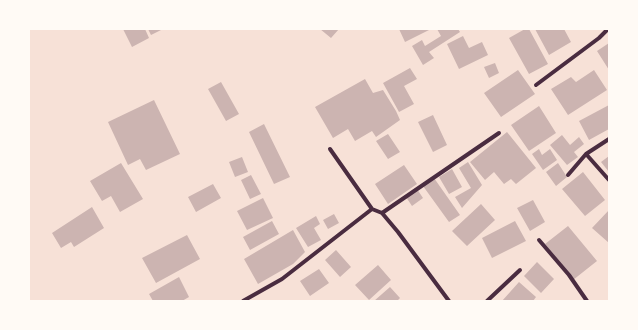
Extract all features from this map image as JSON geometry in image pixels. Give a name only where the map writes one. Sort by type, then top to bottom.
[{"type":"street","points":[[536,85],[599,38],[608,29]]},
{"type":"street","points":[[382,213],[499,133]]},
{"type":"street","points":[[568,175],[586,154],[609,139]]},
{"type":"street","points":[[330,149],[372,209],[382,213],[398,232],[449,301]]},
{"type":"street","points":[[586,154],[609,180]]},
{"type":"street","points":[[244,301],[282,279],[372,209]]},
{"type":"street","points":[[539,240],[569,274],[587,301]]},
{"type":"street","points":[[487,301],[520,270]]},
{"type":"building","points":[[123,29],[145,29],[149,38],[132,47]]},
{"type":"building","points":[[148,29],[163,29],[151,35]]},
{"type":"building","points":[[320,29],[339,29],[331,38]]},
{"type":"building","points":[[399,29],[431,29],[405,42]]},
{"type":"building","points":[[437,29],[458,29],[460,32],[429,52],[434,58],[423,65],[412,46],[422,40],[425,46],[441,36]]},
{"type":"building","points":[[525,29],[529,29],[548,64],[529,74],[509,38]]},
{"type":"building","points":[[535,29],[564,29],[571,42],[549,55]]},
{"type":"building","points":[[463,36],[469,48],[482,42],[488,55],[459,69],[447,44]]},
{"type":"building","points":[[609,43],[609,70],[597,51]]},
{"type":"building","points":[[495,63],[499,73],[489,78],[484,67]]},
{"type":"building","points":[[410,68],[417,79],[404,86],[414,104],[399,112],[383,83]]},
{"type":"building","points":[[518,70],[535,94],[501,117],[484,93]]},
{"type":"building","points":[[594,70],[607,90],[568,115],[551,89],[571,77],[576,82]]},
{"type":"building","points":[[365,79],[373,93],[383,90],[400,120],[376,137],[372,131],[355,141],[348,129],[333,138],[315,107]]},
{"type":"building","points":[[221,82],[239,114],[226,121],[208,89]]},
{"type":"building","points":[[154,100],[180,154],[146,170],[140,159],[128,165],[108,122]]},
{"type":"building","points":[[609,105],[609,129],[589,140],[579,121]]},
{"type":"building","points":[[539,106],[556,133],[529,151],[511,125]]},
{"type":"building","points":[[433,115],[447,145],[433,152],[418,122]]},
{"type":"building","points":[[264,124],[290,177],[274,184],[249,132]]},
{"type":"building","points":[[507,132],[536,168],[516,184],[511,179],[504,184],[494,172],[485,180],[470,162]]},
{"type":"building","points":[[388,134],[400,152],[388,159],[376,141]]},
{"type":"building","points":[[562,135],[570,145],[579,137],[584,144],[574,152],[578,157],[567,165],[550,145]]},
{"type":"building","points":[[539,149],[542,155],[550,149],[557,160],[543,170],[532,154]]},
{"type":"building","points":[[609,156],[609,172],[601,162]]},
{"type":"building","points":[[242,157],[248,172],[235,177],[229,162]]},
{"type":"building","points":[[468,162],[482,185],[462,208],[455,197],[471,188],[459,168]]},
{"type":"building","points":[[121,163],[143,199],[120,212],[111,196],[102,201],[90,181]]},
{"type":"building","points":[[558,163],[567,177],[556,186],[546,172]]},
{"type":"building","points":[[404,165],[417,184],[388,204],[375,184]]},
{"type":"building","points":[[452,169],[462,187],[449,194],[439,177]]},
{"type":"building","points":[[583,172],[605,200],[585,216],[562,189]]},
{"type":"building","points":[[251,175],[261,194],[250,199],[241,180]]},
{"type":"building","points":[[434,178],[460,215],[449,222],[423,186]]},
{"type":"building","points":[[213,184],[221,198],[196,212],[188,197]]},
{"type":"building","points":[[417,189],[423,198],[412,206],[406,197]]},
{"type":"building","points":[[263,198],[273,218],[247,230],[237,211]]},
{"type":"building","points":[[533,200],[545,222],[530,231],[517,208]]},
{"type":"building","points":[[481,204],[495,220],[467,246],[452,231]]},
{"type":"building","points":[[92,207],[104,228],[74,247],[71,242],[61,248],[52,233]]},
{"type":"building","points":[[609,210],[609,243],[592,228]]},
{"type":"building","points":[[334,214],[339,223],[328,229],[323,220]]},
{"type":"building","points":[[316,216],[320,224],[314,228],[321,240],[308,247],[296,228]]},
{"type":"building","points":[[272,221],[279,234],[250,250],[243,237]]},
{"type":"building","points":[[515,221],[526,241],[492,258],[482,238]]},
{"type":"building","points":[[568,226],[597,261],[573,280],[545,244]]},
{"type":"building","points":[[293,230],[305,252],[293,264],[258,284],[244,259]]},
{"type":"building","points":[[187,235],[200,259],[156,283],[142,258]]},
{"type":"building","points":[[336,250],[351,267],[340,277],[325,260]]},
{"type":"building","points":[[537,262],[554,279],[541,293],[524,276]]},
{"type":"building","points":[[378,265],[391,280],[369,300],[355,285]]},
{"type":"building","points":[[319,269],[329,283],[310,296],[300,281]]},
{"type":"building","points":[[179,277],[189,297],[182,301],[153,301],[149,294]]},
{"type":"building","points":[[519,282],[536,297],[533,301],[502,301]]},
{"type":"building","points":[[390,287],[400,298],[397,301],[374,301]]}]
